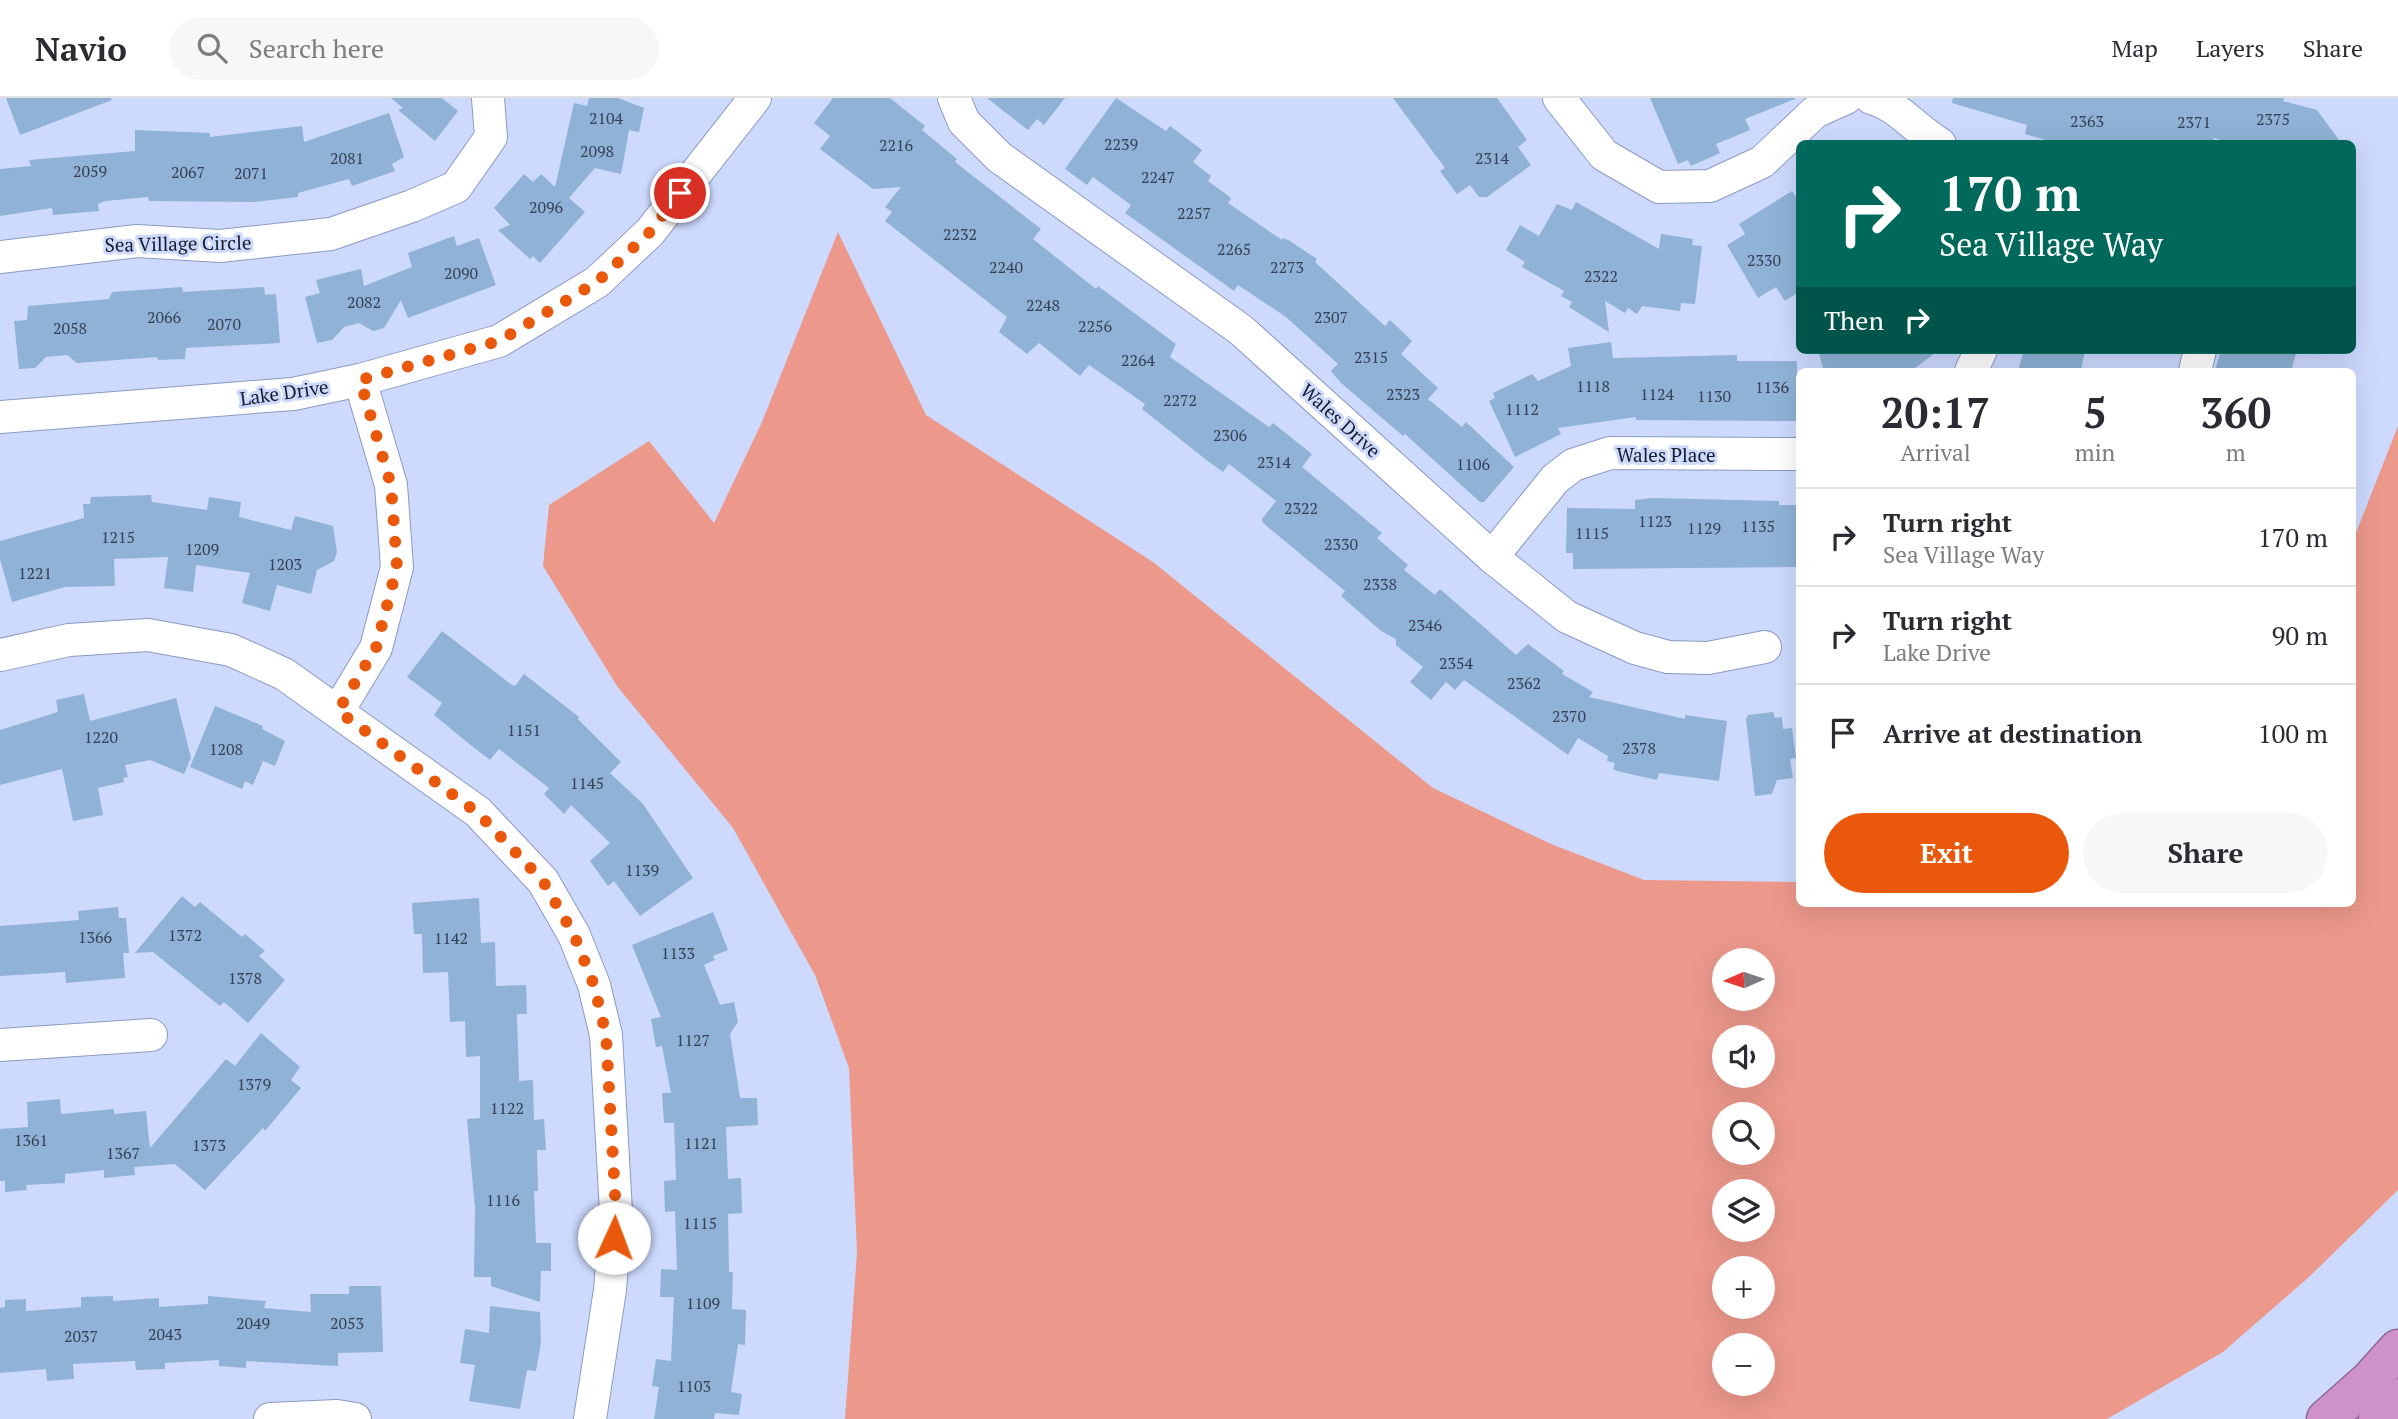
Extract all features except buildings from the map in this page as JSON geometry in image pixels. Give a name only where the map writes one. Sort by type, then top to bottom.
[{"type":"highway","points":[[2326,1419],[2370,1380],[2398,1349]]},
{"type":"highway","points":[[2378,1419],[2398,1398]]},
{"type":"street","name":"Sea Village Circle","points":[[0,257],[137,241],[220,246],[331,234],[412,206],[456,187],[491,137],[488,98]]},
{"type":"street","name":"Lake Drive","points":[[0,417],[293,394],[360,380],[499,341],[597,282],[650,232],[755,98]]},
{"type":"street","name":"Wales Drive","points":[[954,98],[964,122],[999,157],[1241,330],[1492,557],[1567,617],[1635,648],[1668,657],[1708,658],[1765,647]]},
{"type":"street","points":[[1559,98],[1604,155],[1659,187],[1710,186],[1762,162],[1815,112],[1846,98]]},
{"type":"street","points":[[1871,98],[1889,103],[1904,118],[1934,140]]},
{"type":"street","points":[[338,711],[376,648],[397,567],[391,485],[360,380]]},
{"type":"street","name":"Wales Place","points":[[1492,557],[1555,480],[1573,465],[1610,453],[1796,454]]},
{"type":"street","points":[[0,655],[69,640],[148,635],[231,650],[284,674],[478,813],[543,881],[574,935],[594,985],[606,1035],[616,1212],[610,1290],[590,1419]]},
{"type":"street","points":[[0,1045],[151,1035]]},
{"type":"street","points":[[270,1419],[337,1416],[355,1419]]},
{"type":"shaded area","points":[[838,232],[926,415],[1153,562],[1433,788],[1551,844],[1644,880],[1796,882],[1796,907],[2356,907],[2356,533],[2398,426],[2398,1190],[2309,1277],[2223,1352],[2107,1419],[845,1419],[857,1252],[849,1068],[815,975],[733,828],[617,686],[543,566],[549,505],[649,441],[714,523],[762,422]]},
{"type":"route","points":[[614,1238],[616,1212],[606,1035],[594,985],[574,935],[543,881],[478,813],[338,711],[376,648],[397,567],[391,485],[360,380],[499,341],[597,282],[650,232],[680,193]]}]
